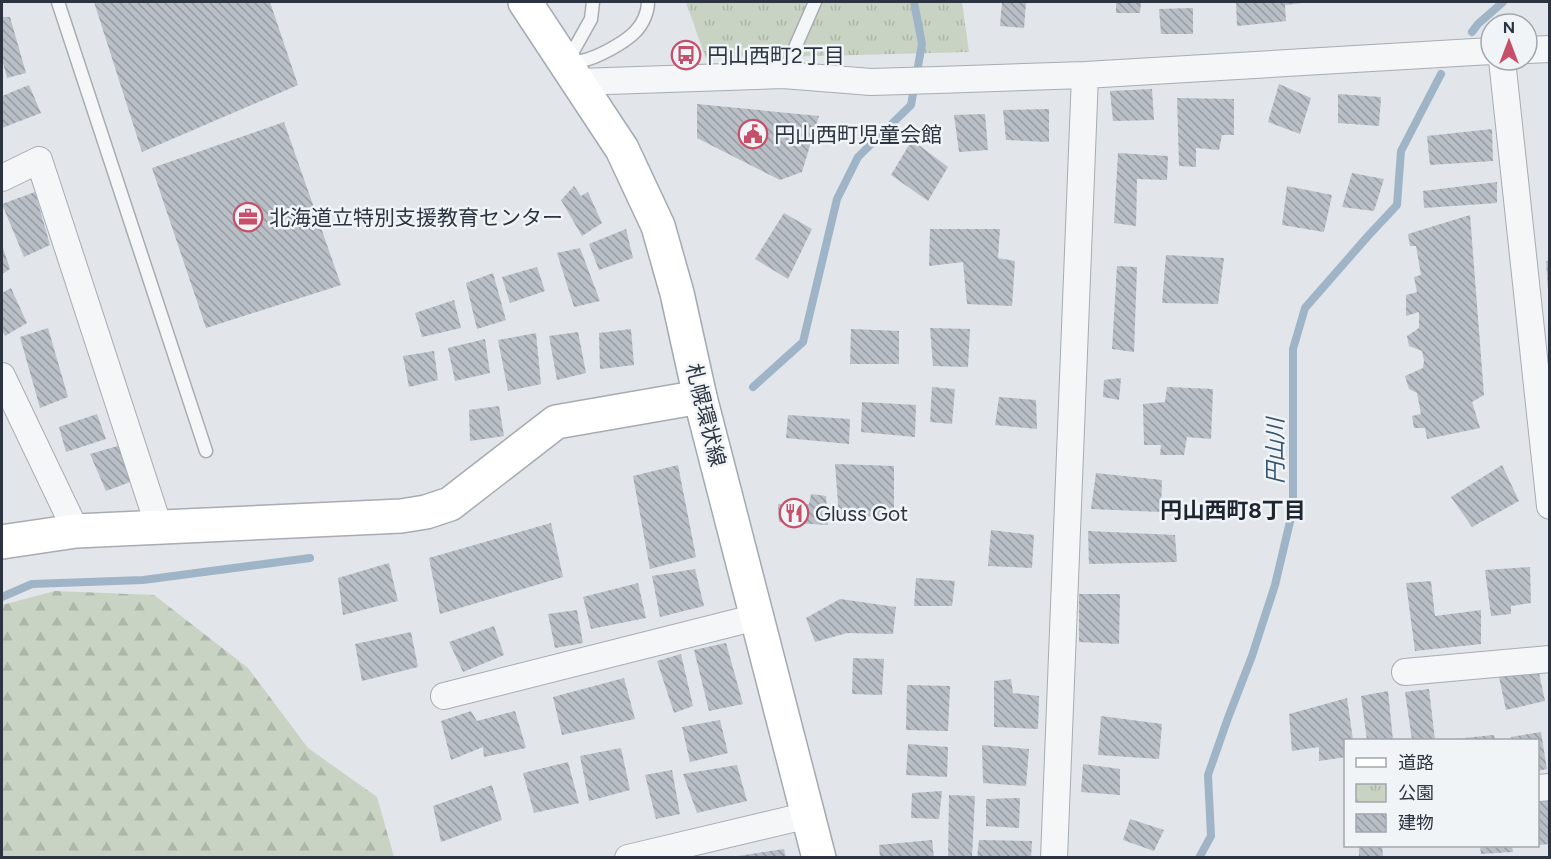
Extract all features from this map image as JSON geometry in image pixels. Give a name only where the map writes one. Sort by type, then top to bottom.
[{"type":"main road","name":"札幌環状線","points":[[525,2],[622,149],[658,226],[677,293],[700,397],[819,858]]},
{"type":"main road","points":[[2,542],[76,531],[401,516],[426,512],[450,504],[555,422],[700,397]]},
{"type":"street","points":[[572,72],[783,75],[871,82],[1085,75],[1479,52]]},
{"type":"street","points":[[1503,72],[1545,422],[1550,506]]},
{"type":"street","points":[[1054,858],[1085,75]]},
{"type":"street","points":[[2,178],[39,160],[159,527]]},
{"type":"street","points":[[2,376],[76,531]]},
{"type":"street","points":[[444,696],[758,617]]},
{"type":"street","points":[[1405,672],[1550,659]]},
{"type":"street","points":[[628,858],[809,815]]},
{"type":"lane","points":[[58,2],[206,451]]},
{"type":"lane","points":[[572,72],[591,19],[592,2]]},
{"type":"lane","points":[[572,72],[581,62],[622,42],[635,32],[643,21],[648,2]]},
{"type":"lane","points":[[783,75],[815,2]]},
{"type":"green space","points":[[686,2],[962,2],[969,52],[706,59]]},
{"type":"green space","points":[[55,591],[154,595],[248,668],[308,748],[377,797],[394,857],[2,857],[2,605]]},
{"type":"building","points":[[94,2],[270,2],[298,85],[142,152]]},
{"type":"building","points":[[1002,2],[1026,2],[1024,28],[1000,26]]},
{"type":"building","points":[[1116,2],[1141,2],[1140,13],[1116,13]]},
{"type":"building","points":[[1236,2],[1302,3],[1285,5],[1286,21],[1237,26]]},
{"type":"building","points":[[1193,8],[1193,34],[1161,34],[1159,9]]},
{"type":"building","points":[[2,17],[10,17],[26,73],[7,78],[2,59]]},
{"type":"building","points":[[1279,84],[1311,98],[1300,134],[1268,122]]},
{"type":"building","points":[[29,85],[41,113],[2,128],[2,96]]},
{"type":"building","points":[[1152,89],[1154,120],[1113,121],[1110,91]]},
{"type":"building","points":[[1338,94],[1381,97],[1379,126],[1338,123]]},
{"type":"building","points":[[1177,98],[1234,99],[1234,135],[1222,135],[1219,150],[1196,148],[1196,167],[1179,166]]},
{"type":"building","points":[[697,104],[819,116],[802,172],[780,180],[697,138]]},
{"type":"building","points":[[1049,109],[1049,142],[1006,140],[1003,110]]},
{"type":"building","points":[[985,114],[988,150],[959,152],[954,115]]},
{"type":"building","points":[[284,122],[341,285],[206,328],[152,168]]},
{"type":"building","points":[[1492,129],[1493,161],[1430,165],[1427,136]]},
{"type":"building","points":[[912,140],[948,167],[928,201],[891,175]]},
{"type":"building","points":[[1118,153],[1168,156],[1167,180],[1137,179],[1136,226],[1114,223]]},
{"type":"building","points":[[1352,173],[1384,179],[1374,211],[1342,207]]},
{"type":"building","points":[[1497,182],[1497,203],[1424,208],[1423,191]]},
{"type":"building","points":[[574,186],[581,196],[588,192],[602,223],[582,236],[561,200]]},
{"type":"building","points":[[1287,186],[1332,195],[1324,232],[1282,225]]},
{"type":"building","points":[[35,192],[50,245],[24,257],[2,204]]},
{"type":"building","points":[[784,213],[812,229],[788,279],[755,259]]},
{"type":"building","points":[[1470,215],[1484,395],[1472,402],[1480,428],[1427,439],[1425,428],[1414,428],[1412,416],[1421,414],[1417,393],[1409,389],[1405,376],[1423,368],[1424,361],[1422,351],[1409,346],[1407,336],[1419,328],[1419,312],[1406,316],[1406,295],[1417,292],[1414,277],[1421,275],[1416,246],[1410,246],[1408,234]]},
{"type":"building","points":[[626,229],[633,258],[599,270],[589,244]]},
{"type":"building","points":[[930,229],[1000,229],[998,258],[1015,261],[1012,306],[967,304],[963,262],[929,266]]},
{"type":"building","points":[[2,245],[10,269],[2,274]]},
{"type":"building","points":[[580,248],[600,301],[574,307],[557,253]]},
{"type":"building","points":[[1166,255],[1224,258],[1218,304],[1162,303]]},
{"type":"building","points":[[1546,261],[1550,261],[1550,290],[1548,290]]},
{"type":"building","points":[[1117,266],[1137,267],[1134,352],[1112,349]]},
{"type":"building","points":[[537,267],[545,291],[510,303],[502,277]]},
{"type":"building","points":[[493,273],[506,320],[477,329],[466,283]]},
{"type":"building","points":[[11,288],[27,323],[5,336],[2,329],[2,293]]},
{"type":"building","points":[[454,300],[461,328],[422,337],[415,313]]},
{"type":"building","points":[[48,328],[68,397],[40,408],[20,337]]},
{"type":"building","points":[[930,328],[970,329],[968,367],[933,366]]},
{"type":"building","points":[[631,329],[634,365],[600,369],[599,333]]},
{"type":"building","points":[[851,329],[899,331],[899,364],[850,364]]},
{"type":"building","points":[[578,332],[586,373],[557,380],[549,336]]},
{"type":"building","points":[[536,333],[541,384],[508,391],[498,340]]},
{"type":"building","points":[[485,339],[490,373],[455,381],[448,348]]},
{"type":"building","points":[[434,351],[438,380],[409,387],[403,356]]},
{"type":"building","points":[[1121,378],[1119,400],[1103,397],[1104,380]]},
{"type":"building","points":[[932,387],[955,389],[952,424],[930,422]]},
{"type":"building","points":[[1167,387],[1213,389],[1211,439],[1187,437],[1184,455],[1160,455],[1161,445],[1144,445],[1143,404],[1165,402]]},
{"type":"building","points":[[999,397],[1036,400],[1037,429],[995,425]]},
{"type":"building","points":[[862,402],[916,405],[915,437],[861,432]]},
{"type":"building","points":[[499,406],[504,436],[470,441],[469,410]]},
{"type":"building","points":[[97,414],[106,439],[66,452],[59,427]]},
{"type":"building","points":[[788,415],[850,419],[849,444],[786,438]]},
{"type":"building","points":[[121,445],[133,481],[106,491],[90,454]]},
{"type":"building","points":[[835,464],[894,466],[894,517],[839,516]]},
{"type":"building","points":[[678,465],[696,557],[650,569],[633,476]]},
{"type":"building","points":[[1502,465],[1519,501],[1472,527],[1451,497]]},
{"type":"building","points":[[1096,473],[1162,480],[1161,512],[1091,509]]},
{"type":"building","points":[[811,494],[826,496],[828,525],[779,522],[778,504],[809,504]]},
{"type":"building","points":[[551,523],[563,577],[440,614],[429,558]]},
{"type":"building","points":[[991,530],[1034,535],[1032,568],[988,566]]},
{"type":"building","points":[[1088,531],[1175,535],[1177,562],[1089,564]]},
{"type":"building","points":[[389,563],[398,601],[343,615],[338,578]]},
{"type":"building","points":[[1530,567],[1531,603],[1511,606],[1511,614],[1491,616],[1485,570]]},
{"type":"building","points":[[695,569],[704,606],[660,617],[652,576]]},
{"type":"building","points":[[916,578],[955,581],[952,606],[914,606]]},
{"type":"building","points":[[1431,581],[1435,616],[1481,610],[1481,644],[1415,651],[1406,583]]},
{"type":"building","points":[[638,583],[646,618],[591,629],[583,597]]},
{"type":"building","points":[[1079,594],[1120,594],[1119,644],[1079,642]]},
{"type":"building","points":[[840,599],[896,607],[893,634],[847,633],[815,642],[806,618]]},
{"type":"building","points":[[577,610],[583,643],[555,648],[548,614]]},
{"type":"building","points":[[494,626],[504,655],[463,672],[449,642]]},
{"type":"building","points":[[411,632],[418,667],[362,681],[355,644]]},
{"type":"building","points":[[726,643],[743,704],[709,711],[694,650]]},
{"type":"building","points":[[681,654],[693,706],[674,713],[657,661]]},
{"type":"building","points":[[853,658],[884,659],[882,695],[852,694]]},
{"type":"building","points":[[1538,668],[1545,701],[1506,710],[1499,677]]},
{"type":"building","points":[[624,678],[635,719],[562,735],[553,697]]},
{"type":"building","points":[[1011,679],[1013,693],[1039,696],[1038,729],[994,727],[994,681]]},
{"type":"building","points":[[907,685],[950,686],[948,731],[906,730]]},
{"type":"building","points":[[1429,689],[1435,739],[1412,739],[1405,692]]},
{"type":"building","points":[[1388,691],[1393,739],[1367,739],[1361,696]]},
{"type":"building","points":[[1347,698],[1353,739],[1344,739],[1344,757],[1319,761],[1319,747],[1292,751],[1289,714]]},
{"type":"building","points":[[471,711],[477,721],[515,711],[526,748],[484,757],[483,747],[451,760],[441,721]]},
{"type":"building","points":[[1101,716],[1162,724],[1159,759],[1098,755]]},
{"type":"building","points":[[720,720],[728,753],[690,762],[682,727]]},
{"type":"building","points":[[1541,732],[1547,769],[1539,771],[1539,739],[1512,739],[1511,737]]},
{"type":"building","points":[[1494,735],[1495,739],[1454,739]]},
{"type":"building","points":[[908,744],[948,747],[947,777],[906,775]]},
{"type":"building","points":[[982,745],[1029,749],[1026,786],[983,783]]},
{"type":"building","points":[[621,748],[630,790],[589,801],[580,756]]},
{"type":"building","points":[[568,762],[579,803],[534,813],[523,773]]},
{"type":"building","points":[[1083,764],[1120,769],[1120,795],[1081,792]]},
{"type":"building","points":[[737,765],[747,801],[697,813],[683,774]]},
{"type":"building","points":[[672,770],[680,814],[656,819],[645,775]]},
{"type":"building","points":[[492,785],[502,820],[441,842],[433,806]]},
{"type":"building","points":[[942,791],[939,819],[911,818],[912,793]]},
{"type":"building","points":[[949,795],[975,796],[972,858],[948,858]]},
{"type":"building","points":[[1020,798],[1019,828],[986,826],[986,799]]},
{"type":"building","points":[[1550,800],[1550,844],[1539,845],[1539,801]]},
{"type":"building","points":[[1130,819],[1164,830],[1154,851],[1123,840]]},
{"type":"building","points":[[932,840],[934,858],[880,858],[879,845]]},
{"type":"building","points":[[979,840],[1032,841],[1031,858],[977,858]]},
{"type":"building","points":[[1359,847],[1382,847],[1383,856],[1359,856]]},
{"type":"building","points":[[1480,847],[1512,847],[1513,852],[1481,854]]},
{"type":"building","points":[[784,849],[786,858],[738,858],[738,856]]},
{"type":"waterway","points":[[753,387],[803,342],[837,199],[858,157],[911,105],[922,44],[914,2]]},
{"type":"waterway","name":"円山川","points":[[1472,32],[1503,2]]},
{"type":"waterway","name":"円山川","points":[[1199,858],[1211,836],[1208,775],[1252,656],[1275,585],[1293,509],[1293,349],[1305,308],[1397,205],[1401,151],[1441,74]]},
{"type":"waterway","points":[[2,597],[32,584],[143,580],[310,558]]},
{"type":"place","name":"円山西町2丁目","points":[[686,55]]},
{"type":"place","name":"円山西町児童会館","points":[[753,134]]},
{"type":"place","name":"北海道立特別支援教育センター","points":[[248,217]]},
{"type":"place","name":"Gluss Got","points":[[794,513]]},
{"type":"district","name":"円山西町8丁目","points":[[1233,510]]}]
